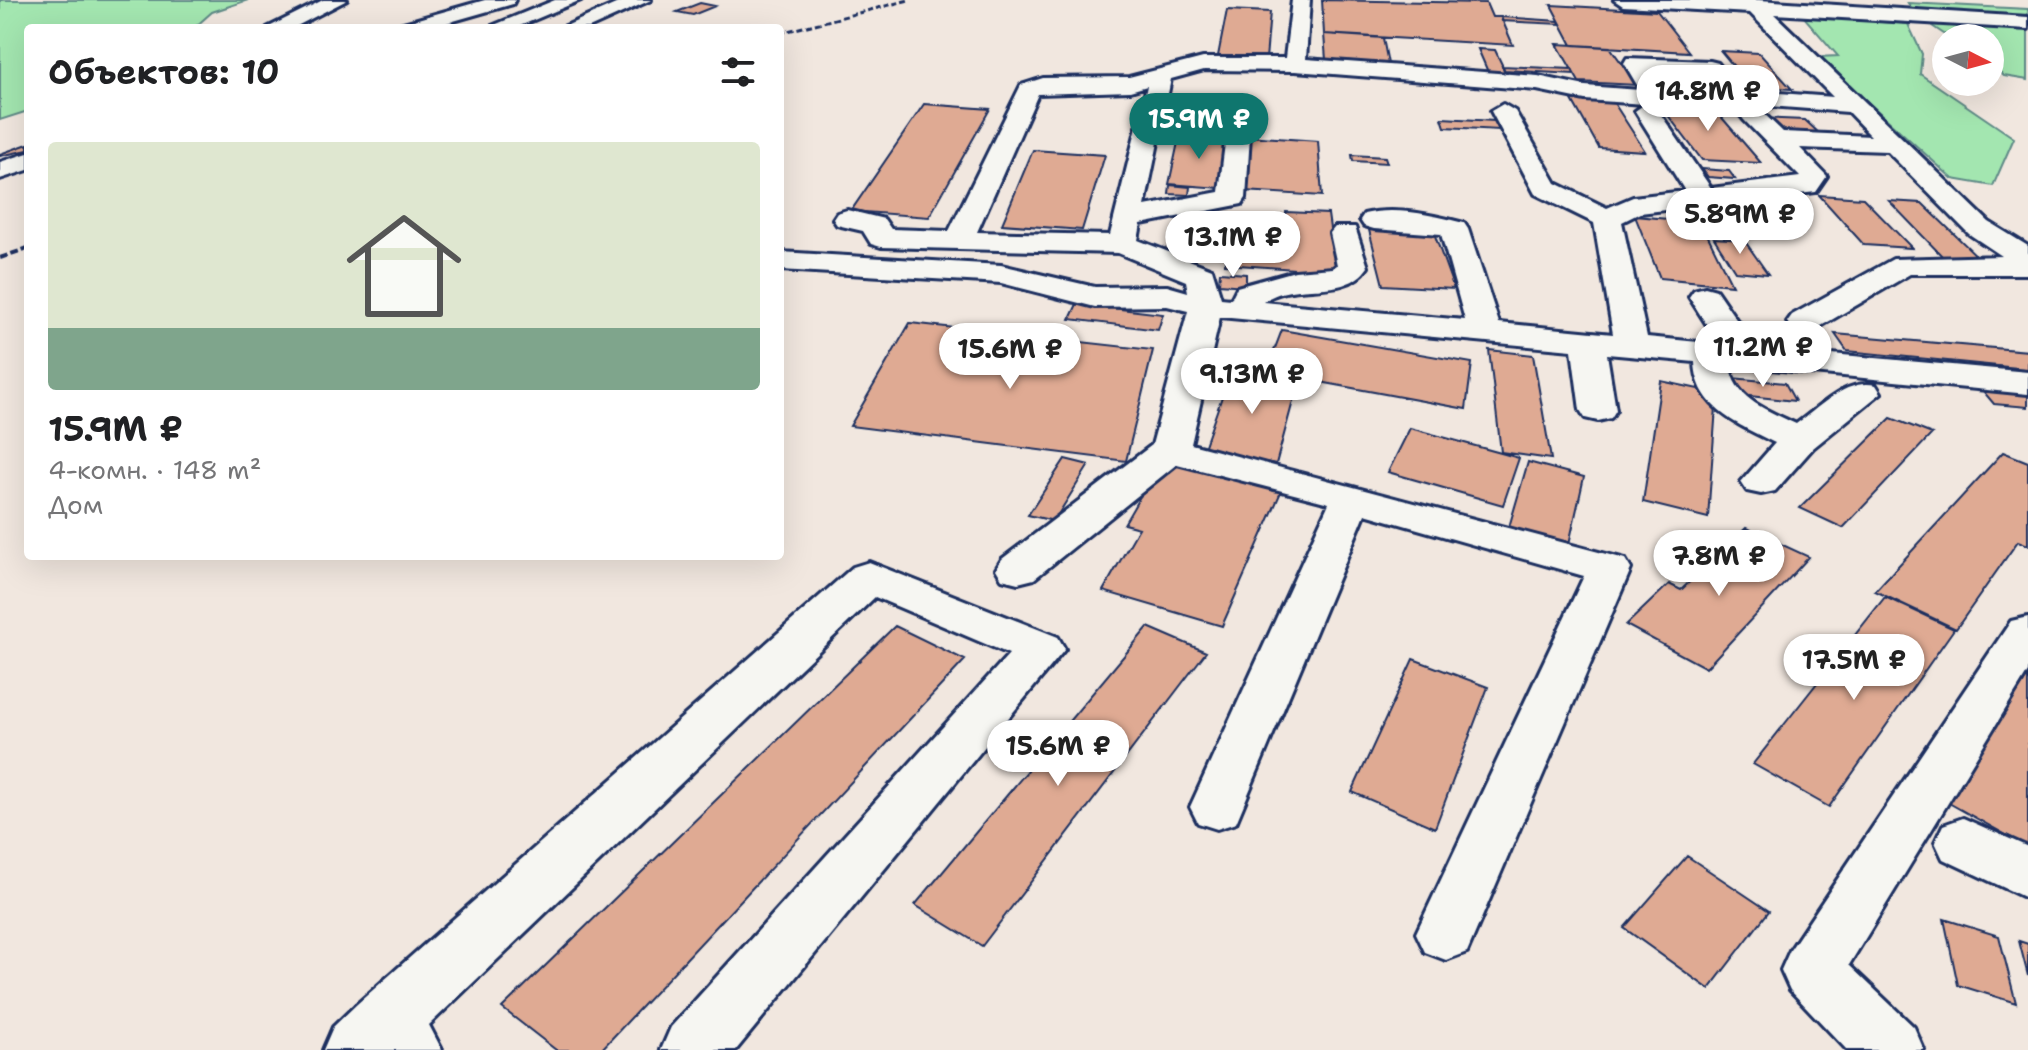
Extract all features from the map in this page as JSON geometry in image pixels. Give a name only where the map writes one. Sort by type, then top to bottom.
[{"type":"street","points":[[286,24],[338,0]]},
{"type":"street","points":[[421,24],[506,0]]},
{"type":"street","points":[[508,24],[572,0]]},
{"type":"street","points":[[581,24],[642,0]]},
{"type":"street","points":[[1295,65],[1301,0]]},
{"type":"street","points":[[1623,0],[1754,5],[2028,23]]},
{"type":"street","points":[[1754,5],[1890,144],[1979,228],[2027,264]]},
{"type":"street","points":[[1607,219],[1633,205],[1806,186],[1814,176],[1742,106],[1710,68],[1635,63],[1651,105],[1702,196]]},
{"type":"street","points":[[959,240],[1029,90],[1052,85],[1130,84],[1203,64],[1295,65],[1538,83],[1575,94],[1651,105],[1851,105]]},
{"type":"street","points":[[1125,231],[1161,76]]},
{"type":"street","points":[[1503,111],[1545,188],[1607,219]]},
{"type":"street","points":[[847,219],[874,225],[881,238],[959,240],[1125,231],[1232,198],[1238,135]]},
{"type":"street","points":[[1776,139],[1890,144]]},
{"type":"street","points":[[0,171],[24,162]]},
{"type":"street","points":[[1607,219],[1632,347]]},
{"type":"street","points":[[1374,220],[1436,224],[1454,229],[1485,332]]},
{"type":"street","points":[[1018,569],[1170,450],[1206,306],[1201,276],[1125,231]]},
{"type":"street","points":[[1246,310],[1248,294],[1295,280],[1342,277],[1353,267],[1345,233]]},
{"type":"street","points":[[784,261],[1001,274],[1095,297],[1167,296],[1206,306],[1729,358],[2028,383]]},
{"type":"street","points":[[1804,322],[1904,265],[2027,264]]},
{"type":"street","points":[[1705,297],[1729,358]]},
{"type":"street","points":[[1588,343],[1598,410]]},
{"type":"street","points":[[1729,358],[1714,383],[1739,410],[1799,440]]},
{"type":"street","points":[[1761,482],[1799,440],[1863,393]]},
{"type":"street","points":[[1170,450],[1609,569],[1446,933]]},
{"type":"street","points":[[1217,807],[1352,497]]},
{"type":"street","points":[[382,1042],[869,577],[1041,649],[694,1050]]},
{"type":"street","points":[[1891,1050],[1812,970],[2028,633]]},
{"type":"street","points":[[1963,842],[2028,874]]},
{"type":"green space","points":[[0,0],[248,0],[212,12],[198,24],[24,24],[24,112],[0,120]]},
{"type":"green space","points":[[1908,3],[2028,9],[2028,20],[1916,15]]},
{"type":"green space","points":[[1803,16],[1908,24],[1922,54],[1920,74],[1932,82],[1932,96],[1952,96],[2014,138],[1993,186],[1953,179],[1818,57],[1838,56]]},
{"type":"green space","points":[[2004,28],[2028,29],[2028,80],[2004,76]]},
{"type":"building","points":[[1322,0],[1486,3],[1492,17],[1501,17],[1513,45],[1324,34]]},
{"type":"building","points":[[700,3],[715,6],[693,15],[677,12]]},
{"type":"building","points":[[1551,5],[1657,11],[1689,52],[1572,45]]},
{"type":"building","points":[[1227,10],[1270,12],[1266,59],[1218,56]]},
{"type":"building","points":[[1501,17],[1559,21],[1560,24],[1502,21]]},
{"type":"building","points":[[1324,34],[1383,38],[1388,64],[1326,60]]},
{"type":"building","points":[[1557,44],[1610,47],[1637,85],[1579,82]]},
{"type":"building","points":[[1478,49],[1495,50],[1506,73],[1488,72]]},
{"type":"building","points":[[1721,51],[1759,53],[1792,89],[1750,86]]},
{"type":"building","points":[[1502,66],[1572,69],[1574,74],[1504,70]]},
{"type":"building","points":[[1571,98],[1612,100],[1645,151],[1599,148]]},
{"type":"building","points":[[1658,102],[1711,105],[1761,163],[1702,160]]},
{"type":"building","points":[[924,104],[990,109],[929,217],[851,211]]},
{"type":"building","points":[[1442,118],[1495,121],[1499,130],[1445,127]]},
{"type":"building","points":[[1760,118],[1805,120],[1821,135],[1774,133]]},
{"type":"building","points":[[1180,133],[1227,136],[1220,188],[1169,184]]},
{"type":"building","points":[[1247,136],[1318,141],[1322,196],[1244,191]]},
{"type":"building","points":[[24,145],[24,151],[0,154]]},
{"type":"building","points":[[1033,150],[1105,155],[1082,230],[1002,224]]},
{"type":"building","points":[[1352,155],[1385,157],[1387,163],[1353,161]]},
{"type":"building","points":[[1702,169],[1729,171],[1735,179],[1708,177]]},
{"type":"building","points":[[1170,185],[1190,187],[1189,195],[1169,194]]},
{"type":"building","points":[[1819,195],[1863,198],[1912,248],[1864,245]]},
{"type":"building","points":[[1889,201],[1922,203],[1981,260],[1944,258]]},
{"type":"building","points":[[1760,202],[1781,204],[1794,212],[1781,217],[1766,214],[1754,206]]},
{"type":"building","points":[[1286,212],[1328,214],[1336,272],[1225,264],[1226,219],[1286,223]]},
{"type":"building","points":[[1635,216],[1701,222],[1732,285],[1660,278]]},
{"type":"building","points":[[1732,222],[1782,224],[1790,234],[1739,231]]},
{"type":"building","points":[[1369,230],[1434,233],[1454,289],[1383,285]]},
{"type":"building","points":[[1714,238],[1744,240],[1768,274],[1735,271]]},
{"type":"building","points":[[1220,272],[1246,274],[1246,286],[1219,284]]},
{"type":"building","points":[[1077,304],[1163,314],[1158,330],[1070,319]]},
{"type":"building","points":[[910,323],[1153,350],[1126,461],[850,426]]},
{"type":"building","points":[[1282,330],[1472,363],[1466,409],[1266,372]]},
{"type":"building","points":[[1835,334],[2028,351],[2028,369],[1847,351]]},
{"type":"building","points":[[1489,350],[1533,355],[1551,459],[1501,452]]},
{"type":"building","points":[[1232,368],[1299,379],[1276,464],[1203,451]]},
{"type":"building","points":[[1732,378],[1785,383],[1795,401],[1740,395]]},
{"type":"building","points":[[1661,381],[1717,393],[1708,518],[1643,502]]},
{"type":"building","points":[[1977,384],[2028,388],[2028,407],[1994,404]]},
{"type":"building","points":[[1891,418],[1932,434],[1843,528],[1800,508]]},
{"type":"building","points":[[1410,428],[1519,458],[1503,505],[1388,472]]},
{"type":"building","points":[[2003,452],[2028,462],[2028,545],[2018,541],[1956,629],[1875,591]]},
{"type":"building","points":[[1164,455],[1284,485],[1222,626],[1103,591],[1139,528],[1124,524]]},
{"type":"building","points":[[1065,459],[1089,465],[1054,521],[1028,515]]},
{"type":"building","points":[[1528,462],[1584,477],[1569,544],[1509,527]]},
{"type":"building","points":[[1746,528],[1809,557],[1706,668],[1626,625],[1669,584],[1681,590]]},
{"type":"building","points":[[1885,597],[1954,629],[1829,807],[1753,764]]},
{"type":"building","points":[[895,626],[965,660],[601,1050],[556,1050],[502,1008]]},
{"type":"building","points":[[1148,627],[1206,652],[982,946],[915,905]]},
{"type":"building","points":[[1413,659],[1488,687],[1435,828],[1352,792]]},
{"type":"building","points":[[2028,676],[2028,847],[1947,802]]},
{"type":"building","points":[[1687,856],[1769,911],[1709,989],[1624,928]]},
{"type":"building","points":[[1944,919],[1999,936],[2016,1003],[1958,985]]},
{"type":"building","points":[[2019,941],[2028,944],[2028,976]]},
{"type":"railway","points":[[784,32],[909,0]]},
{"type":"railway","points":[[0,258],[24,249]]}]
